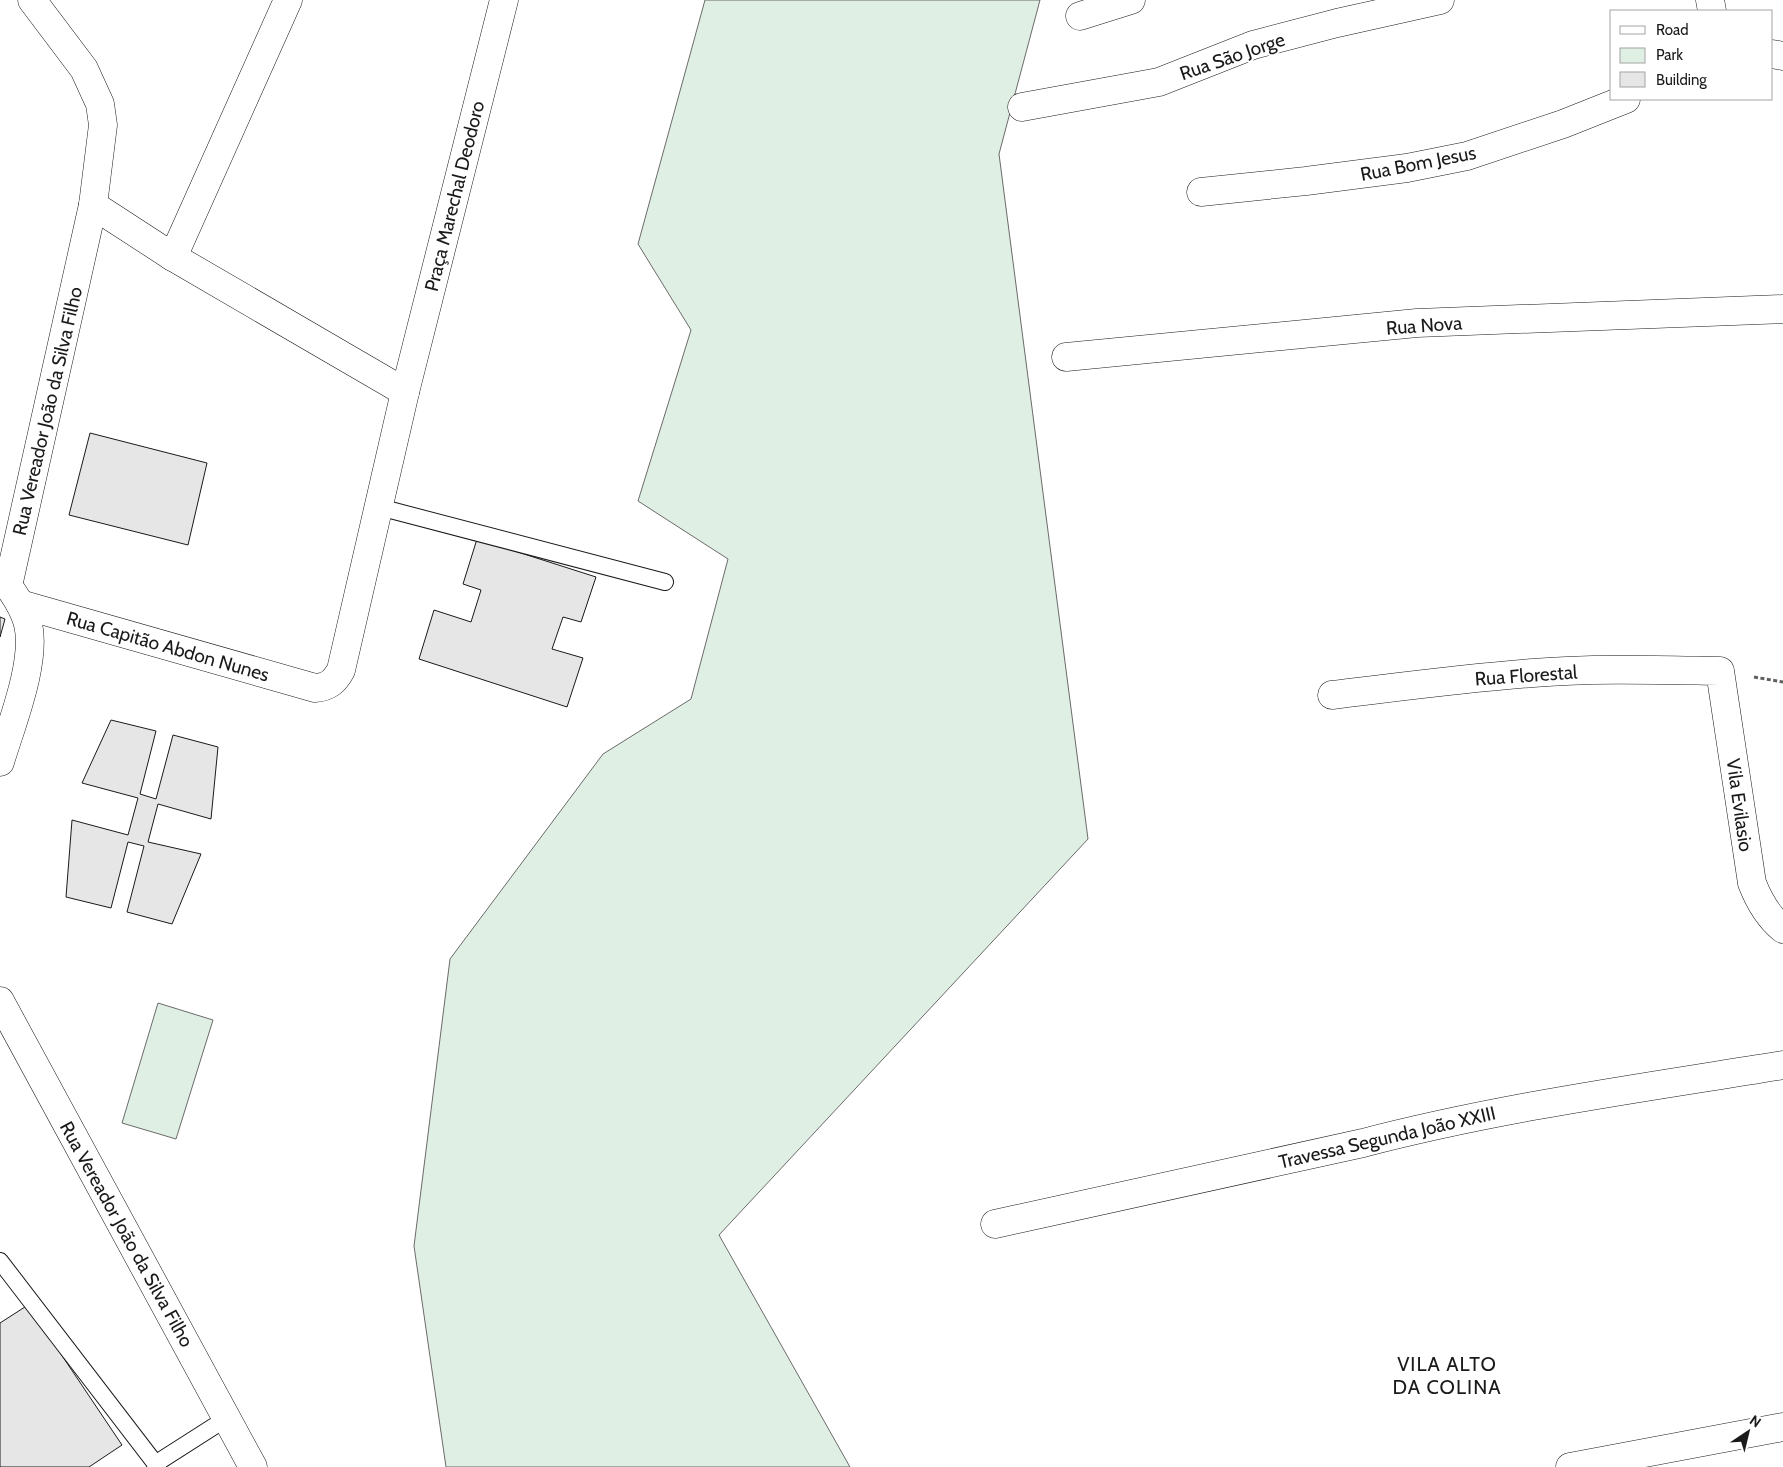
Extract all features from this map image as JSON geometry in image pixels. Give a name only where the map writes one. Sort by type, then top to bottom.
[{"type":"street","name":"Rua Vereador João da Silva Filho","points":[[9,588],[94,205],[103,125],[100,104],[84,69],[32,0]]},
{"type":"street","points":[[173,257],[288,0]]},
{"type":"street","name":"Praça Marechal Deodoro","points":[[315,688],[324,688],[330,684],[336,679],[341,670],[405,392],[504,0]]},
{"type":"street","points":[[1080,16],[1131,0]]},
{"type":"street","name":"Rua São Jorge","points":[[1022,107],[1159,82],[1253,45],[1440,0]]},
{"type":"street","name":"Rua Bom Jesus","points":[[1202,192],[1407,168],[1467,156],[1563,124],[1623,100]]},
{"type":"street","points":[[94,205],[173,257],[405,392]]},
{"type":"street","name":"Rua Nova","points":[[1066,357],[1417,324],[1783,309]]},
{"type":"street","points":[[0,762],[27,672],[29,651],[28,625],[9,588]]},
{"type":"street","name":"Rua Capitão Abdon Nunes","points":[[9,588],[315,688]]},
{"type":"street","name":"Rua Florestal","points":[[1332,695],[1474,678],[1535,673],[1631,669],[1720,671]]},
{"type":"street","name":"Vila Evilasio","points":[[1720,671],[1752,883],[1766,912],[1783,929]]},
{"type":"street","name":"Rua Vereador João da Silva Filho","points":[[0,1001],[254,1467]]},
{"type":"street","name":"Travessa Segunda João XXIII","points":[[995,1224],[1363,1143],[1421,1127],[1514,1108],[1783,1065]]},
{"type":"street","points":[[1570,1467],[1783,1427]]},
{"type":"lane","points":[[379,507],[665,582]]},
{"type":"lane","points":[[0,1261],[156,1465],[226,1418]]},
{"type":"green space","points":[[705,0],[1040,0],[999,154],[1088,839],[719,1235],[850,1467],[446,1467],[414,1246],[450,959],[603,754],[691,699],[728,559],[638,501],[691,330],[638,244]]},
{"type":"green space","points":[[158,1003],[213,1020],[176,1139],[122,1123]]},
{"type":"building","points":[[90,433],[207,463],[188,545],[69,515]]},
{"type":"building","points":[[477,539],[596,577],[581,622],[563,617],[552,649],[583,658],[567,707],[419,659],[434,610],[471,622],[481,590],[463,584]]},
{"type":"building","points":[[0,617],[5,619],[0,637]]},
{"type":"building","points":[[111,720],[156,731],[140,794],[156,799],[173,735],[218,747],[211,819],[158,804],[148,842],[201,854],[172,924],[127,912],[144,846],[128,842],[111,908],[66,897],[72,820],[128,835],[138,798],[82,783]]},
{"type":"building","points":[[28,1305],[122,1445],[89,1467],[0,1467],[0,1323]]},
{"type":"district","name":"VILA ALTO DA COLINA","points":[[1447,1376]]}]
